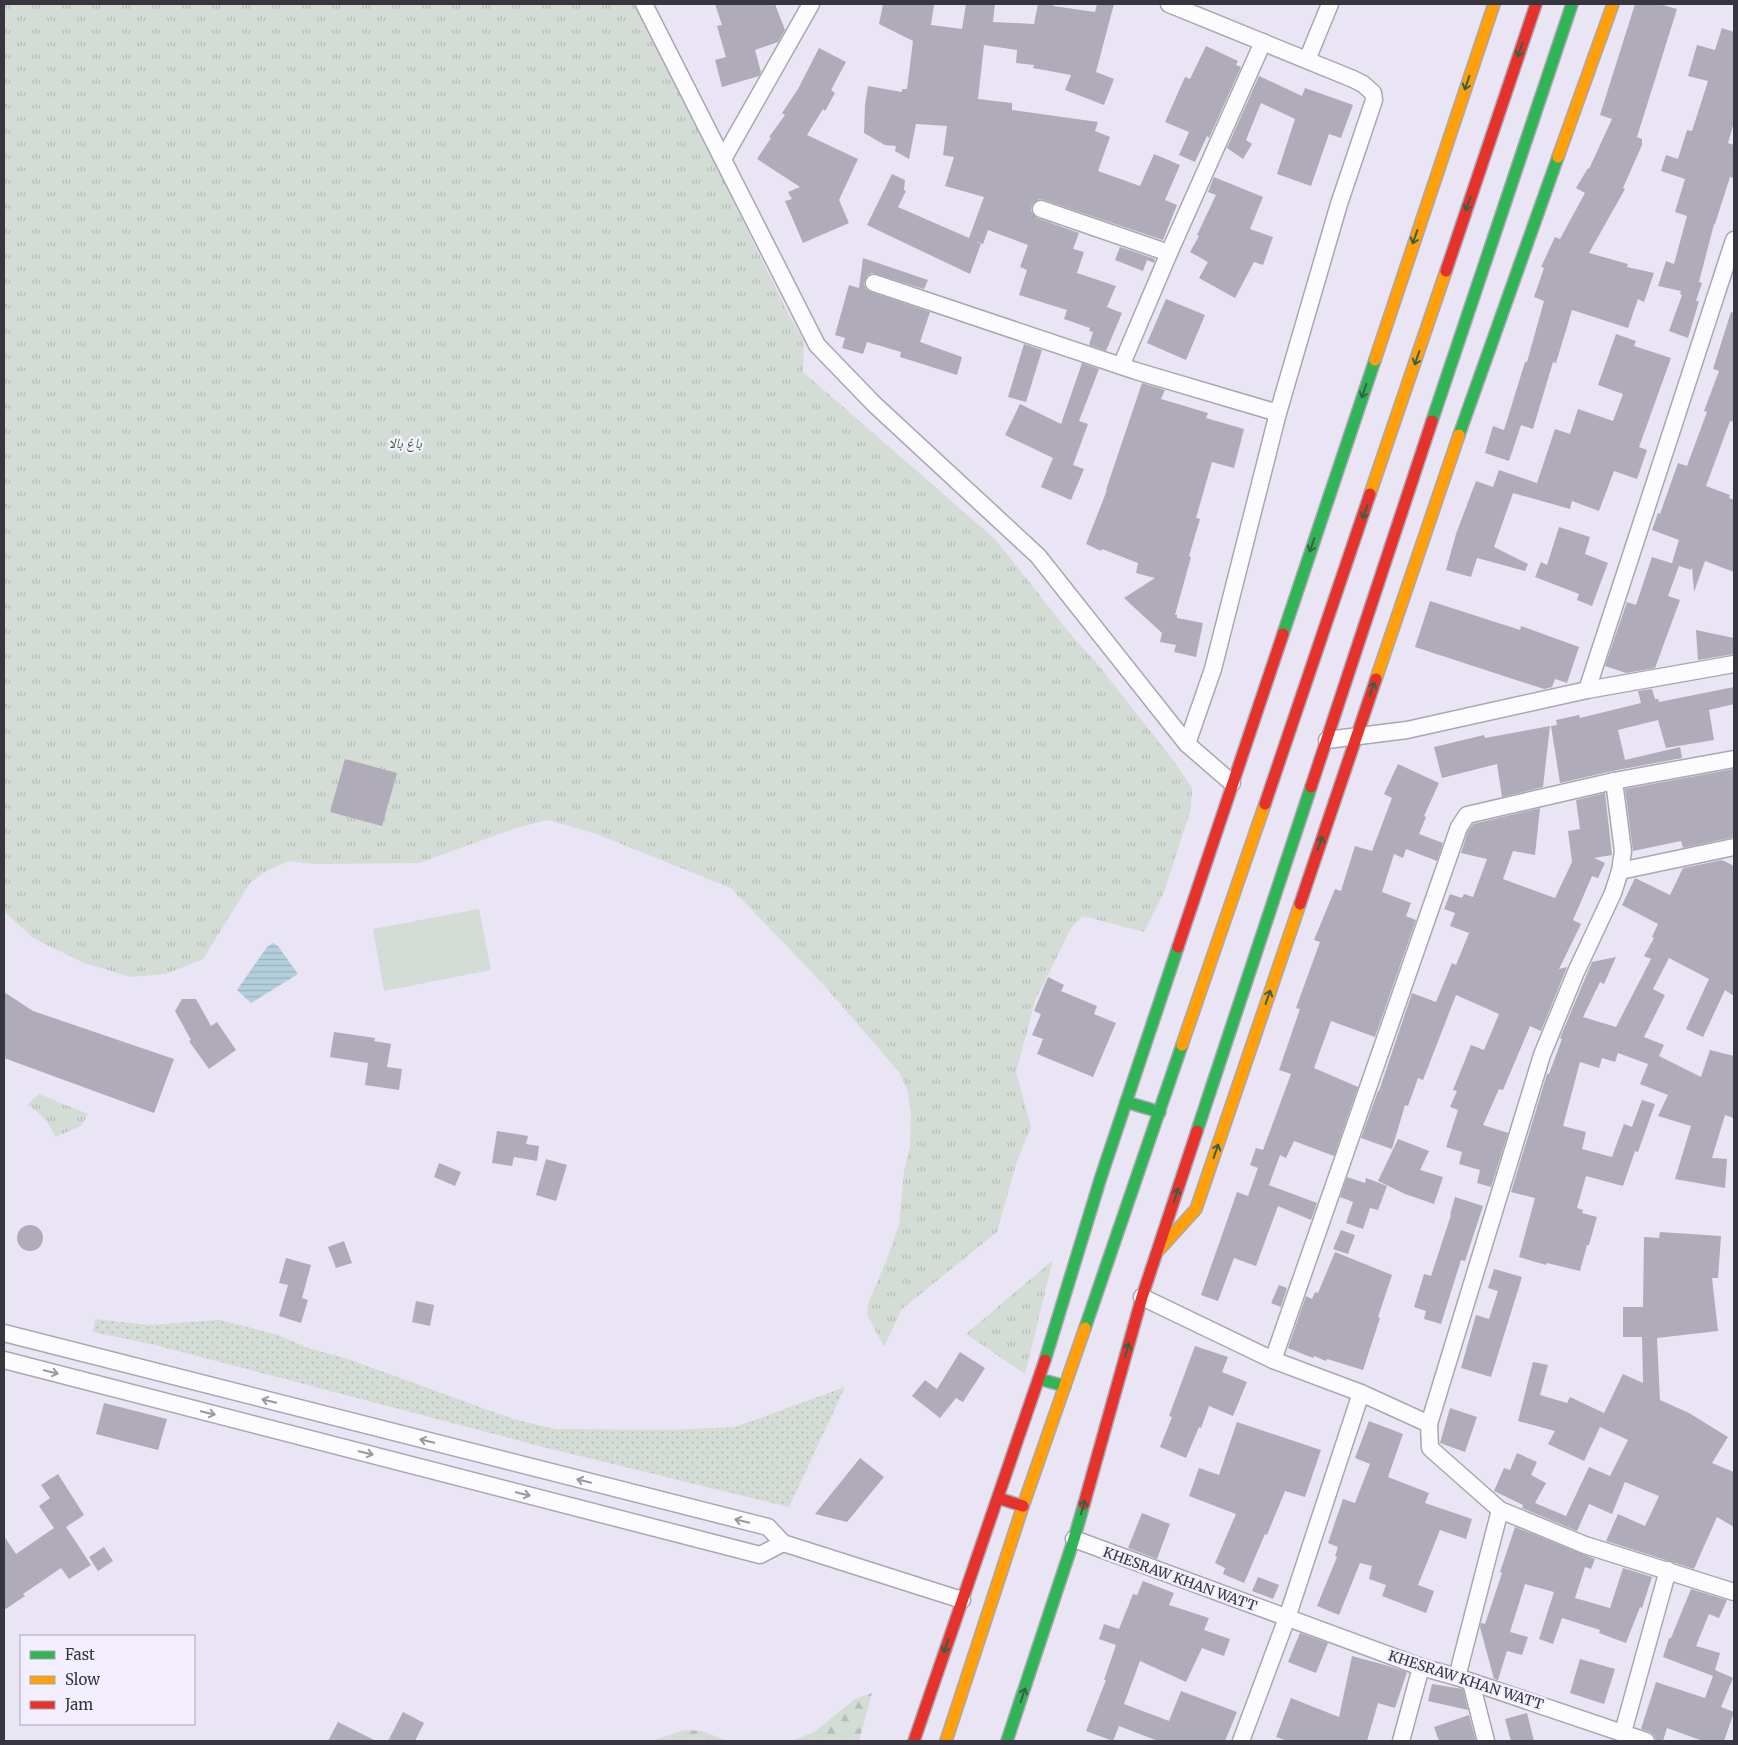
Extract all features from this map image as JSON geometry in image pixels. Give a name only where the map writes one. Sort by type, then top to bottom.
[{"type":"main road","points":[[914,1741],[1039,1379],[1082,1235],[1126,1102],[1494,4]]},
{"type":"main road","points":[[946,1741],[1023,1506],[1376,491],[1536,4]]},
{"type":"main road","points":[[1008,1741],[1074,1539],[1142,1297],[1327,740],[1401,499],[1572,4]]},
{"type":"main road","points":[[1157,1251],[1196,1209],[1477,381],[1612,4]]},
{"type":"main road","points":[[1126,1102],[1160,1112]]},
{"type":"main road","points":[[1039,1379],[1065,1386]]},
{"type":"main road","points":[[998,1498],[1023,1506]]},
{"type":"street","points":[[644,4],[817,345],[874,404],[1038,556],[1187,744],[1232,783]]},
{"type":"street","points":[[723,159],[811,4]]},
{"type":"street","points":[[1169,4],[1353,78],[1373,93],[1374,100],[1339,204],[1278,413],[1213,668],[1187,744]]},
{"type":"street","points":[[1307,60],[1330,4]]},
{"type":"street","points":[[1121,366],[1168,253],[1263,42]]},
{"type":"street","points":[[1041,209],[1168,253]]},
{"type":"street","points":[[1587,690],[1734,240]]},
{"type":"street","points":[[874,283],[1121,366],[1278,413]]},
{"type":"street","points":[[1327,740],[1407,730],[1587,690],[1734,664]]},
{"type":"street","points":[[1273,1360],[1459,827],[1467,815],[1614,781],[1734,759]]},
{"type":"street","points":[[1614,781],[1623,851],[1620,871],[1613,893],[1576,972],[1542,1055],[1429,1424],[1430,1448],[1500,1510],[1585,1546],[1668,1570],[1734,1592]]},
{"type":"street","points":[[1620,871],[1734,848]]},
{"type":"street","points":[[1142,1297],[1273,1360],[1361,1393],[1429,1424]]},
{"type":"street","points":[[4,1333],[768,1527],[783,1543],[962,1600]]},
{"type":"street","points":[[24,1338],[11,1362],[760,1555],[783,1543]]},
{"type":"street","points":[[1241,1741],[1286,1618],[1361,1393]]},
{"type":"street","points":[[1486,1741],[1464,1679],[1500,1510]]},
{"type":"street","name":"KHESRAW KHAN WATT","points":[[1074,1539],[1421,1666],[1464,1679],[1624,1737],[1646,1741]]},
{"type":"street","points":[[1624,1737],[1668,1570]]},
{"type":"street","points":[[1401,1741],[1421,1666]]},
{"type":"green space","name":"باغ بالا","points":[[4,4],[642,4],[741,217],[791,319],[804,341],[803,372],[995,539],[1076,641],[1096,662],[1176,764],[1192,788],[1191,809],[1164,892],[1144,932],[1083,916],[1071,928],[1035,1001],[1016,1072],[1031,1127],[1016,1164],[997,1232],[902,1309],[884,1347],[867,1314],[868,1305],[899,1224],[904,1171],[910,1146],[911,1113],[907,1089],[899,1072],[823,984],[731,888],[594,833],[547,820],[513,829],[419,863],[314,864],[288,861],[263,873],[250,883],[203,959],[166,974],[131,977],[84,963],[33,938],[4,911]]},
{"type":"green space","points":[[479,909],[491,970],[384,991],[373,929]]},
{"type":"green space","points":[[39,1094],[88,1114],[81,1126],[55,1137],[44,1118],[27,1105]]},
{"type":"green space","points":[[1053,1260],[1025,1374],[966,1334]]},
{"type":"green space","points":[[95,1319],[148,1325],[220,1320],[278,1335],[308,1348],[348,1359],[513,1419],[555,1429],[671,1430],[735,1427],[845,1387],[789,1507],[543,1447],[151,1344],[93,1332]]},
{"type":"green space","points":[[872,1693],[859,1741],[791,1741],[814,1732],[855,1699]]},
{"type":"green space","points":[[684,1730],[702,1731],[728,1741],[652,1741]]},
{"type":"water","points":[[273,943],[278,946],[298,974],[251,1003],[237,990],[267,947]]},
{"type":"building","points":[[715,4],[775,4],[785,30],[778,42],[755,50],[761,72],[759,76],[722,87],[715,60],[726,57],[717,26],[722,25]]},
{"type":"building","points":[[883,4],[934,4],[931,25],[962,29],[966,4],[995,4],[993,22],[1034,24],[1038,4],[1054,4],[1053,6],[1095,12],[1097,4],[1114,4],[1096,72],[1114,79],[1104,105],[1065,90],[1071,75],[1033,68],[1034,65],[1016,63],[1017,50],[984,45],[978,99],[1012,103],[1012,110],[1098,122],[1095,131],[1110,137],[1098,171],[1140,186],[1154,154],[1180,165],[1165,200],[1177,205],[1163,240],[1044,200],[1039,199],[1032,205],[1031,211],[1037,218],[1079,233],[1073,249],[1084,252],[1077,273],[1116,286],[1107,307],[1122,313],[1106,351],[1089,345],[1093,332],[1089,331],[1090,328],[1064,319],[1067,310],[1019,295],[1027,270],[1020,267],[1028,245],[988,230],[983,244],[974,241],[981,244],[970,274],[867,225],[892,174],[905,180],[904,190],[906,191],[898,207],[969,238],[984,197],[945,186],[954,157],[943,155],[947,126],[916,124],[909,159],[895,151],[896,146],[885,145],[864,133],[868,86],[902,92],[902,89],[907,89],[913,41],[879,24]]},
{"type":"building","points":[[1635,4],[1659,4],[1677,9],[1637,137],[1642,139],[1642,145],[1623,188],[1625,189],[1589,253],[1628,264],[1627,267],[1654,273],[1644,302],[1638,299],[1628,328],[1572,310],[1556,363],[1553,362],[1533,429],[1521,425],[1509,461],[1485,453],[1493,426],[1504,430],[1525,362],[1527,362],[1544,301],[1534,297],[1544,268],[1541,267],[1555,237],[1560,239],[1585,193],[1576,188],[1589,169],[1612,119],[1600,115]]},
{"type":"building","points":[[1722,28],[1734,32],[1734,122],[1728,143],[1734,145],[1734,178],[1730,177],[1714,224],[1699,282],[1702,283],[1696,301],[1699,301],[1688,338],[1669,331],[1682,295],[1680,294],[1681,291],[1658,286],[1666,261],[1674,264],[1687,216],[1675,212],[1685,179],[1661,171],[1666,155],[1678,159],[1687,130],[1692,131],[1708,81],[1688,76],[1697,45],[1715,50]]},
{"type":"building","points":[[1206,46],[1238,61],[1236,65],[1241,67],[1209,138],[1207,136],[1195,162],[1179,155],[1189,132],[1165,122],[1185,77],[1190,79]]},
{"type":"building","points":[[819,48],[846,62],[831,90],[835,93],[825,111],[823,109],[807,135],[858,159],[839,200],[849,223],[803,243],[785,201],[792,199],[788,192],[800,187],[757,159],[771,138],[769,137],[785,115],[782,113],[798,89]]},
{"type":"building","points":[[1259,76],[1302,96],[1305,88],[1353,105],[1341,138],[1329,134],[1311,186],[1277,174],[1295,119],[1261,103],[1246,140],[1252,144],[1243,159],[1227,148]]},
{"type":"building","points":[[1214,177],[1263,197],[1250,229],[1273,237],[1263,265],[1254,262],[1235,298],[1199,278],[1208,262],[1190,252],[1199,236],[1197,235],[1216,195],[1208,192]]},
{"type":"building","points":[[1120,247],[1155,259],[1154,263],[1147,260],[1143,271],[1115,260]]},
{"type":"building","points":[[863,258],[928,280],[924,289],[872,273],[867,276],[864,284],[866,289],[871,292],[930,312],[920,342],[962,357],[957,375],[900,357],[901,352],[867,342],[863,354],[842,348],[845,338],[835,335],[849,285],[859,288]]},
{"type":"building","points":[[1166,299],[1205,315],[1186,360],[1147,343]]},
{"type":"building","points":[[1731,312],[1734,313],[1734,422],[1730,421],[1706,486],[1730,495],[1729,498],[1734,500],[1734,572],[1705,561],[1694,592],[1692,567],[1691,570],[1679,566],[1668,596],[1680,600],[1655,668],[1626,673],[1605,666],[1627,602],[1636,605],[1652,557],[1674,564],[1672,563],[1679,540],[1652,530],[1658,513],[1660,514],[1678,463],[1687,466],[1707,412],[1704,411],[1719,371],[1713,369]]},
{"type":"building","points":[[1616,334],[1636,341],[1634,346],[1671,358],[1639,447],[1647,450],[1637,479],[1614,471],[1599,511],[1572,501],[1570,509],[1513,493],[1494,547],[1528,564],[1525,571],[1477,558],[1471,577],[1446,570],[1456,534],[1476,481],[1493,487],[1499,470],[1537,483],[1555,429],[1570,434],[1578,409],[1613,421],[1623,394],[1598,385]]},
{"type":"building","points":[[1024,344],[1042,350],[1026,402],[1008,397]]},
{"type":"building","points":[[1082,363],[1099,369],[1079,421],[1088,424],[1073,465],[1084,469],[1071,500],[1041,487],[1053,458],[1005,435],[1020,404],[1061,424]]},
{"type":"building","points":[[1142,383],[1165,390],[1161,399],[1208,413],[1206,418],[1244,429],[1234,468],[1212,462],[1196,518],[1200,519],[1175,615],[1177,615],[1177,618],[1203,623],[1196,657],[1174,652],[1176,645],[1160,642],[1162,633],[1124,598],[1155,578],[1136,573],[1138,563],[1086,544],[1107,490]]},
{"type":"building","points":[[1559,527],[1590,537],[1585,554],[1608,563],[1592,606],[1577,600],[1579,594],[1535,577],[1541,562],[1547,565]]},
{"type":"building","points":[[1430,601],[1520,630],[1521,626],[1579,647],[1567,683],[1555,679],[1552,687],[1544,689],[1415,647]]},
{"type":"building","points":[[1696,630],[1734,638],[1734,654],[1698,660]]},
{"type":"building","points":[[1734,687],[1734,704],[1709,710],[1714,740],[1666,748],[1658,720],[1618,730],[1625,760],[1680,747],[1682,758],[1560,783],[1551,726],[1557,725],[1556,720],[1579,715],[1580,718],[1641,703],[1638,691],[1652,689],[1655,699],[1658,699],[1659,702]]},
{"type":"building","points":[[1550,726],[1543,787],[1502,797],[1497,764],[1442,778],[1434,747],[1484,735],[1485,738]]},
{"type":"building","points":[[345,759],[397,773],[382,826],[330,812]]},
{"type":"building","points":[[1398,764],[1439,783],[1424,816],[1426,817],[1419,834],[1443,843],[1437,861],[1406,849],[1403,858],[1394,854],[1382,892],[1411,903],[1406,916],[1416,920],[1375,1037],[1331,1021],[1314,1068],[1358,1087],[1334,1156],[1294,1141],[1286,1158],[1280,1155],[1269,1185],[1317,1203],[1311,1220],[1278,1206],[1256,1266],[1234,1258],[1218,1301],[1201,1295],[1237,1192],[1248,1196],[1258,1168],[1250,1165],[1256,1148],[1263,1150],[1291,1074],[1279,1070],[1300,1009],[1296,1008],[1320,942],[1314,940],[1335,889],[1341,891],[1355,846],[1372,851],[1392,798],[1384,794]]},
{"type":"building","points":[[1734,769],[1734,837],[1683,848],[1681,841],[1633,851],[1625,789]]},
{"type":"building","points":[[1605,793],[1612,855],[1594,858],[1605,863],[1598,878],[1592,876],[1573,920],[1581,924],[1559,969],[1567,967],[1541,1031],[1530,1026],[1503,1090],[1499,1089],[1483,1125],[1508,1133],[1491,1187],[1477,1183],[1480,1170],[1459,1164],[1462,1152],[1446,1147],[1458,1110],[1450,1107],[1457,1091],[1453,1090],[1471,1045],[1484,1050],[1499,1014],[1456,995],[1423,1080],[1418,1078],[1408,1106],[1405,1105],[1392,1149],[1361,1138],[1412,993],[1436,1002],[1452,963],[1456,965],[1469,933],[1450,926],[1455,913],[1444,909],[1450,894],[1462,898],[1464,894],[1473,897],[1487,859],[1461,853],[1468,831],[1473,824],[1540,808],[1535,855],[1513,851],[1503,879],[1555,898],[1572,862],[1568,831],[1580,829],[1576,800]]},
{"type":"building","points":[[1722,860],[1734,866],[1734,996],[1725,990],[1703,1037],[1686,1029],[1709,979],[1669,958],[1653,989],[1665,995],[1644,1037],[1664,1045],[1659,1056],[1701,1077],[1710,1050],[1734,1056],[1734,1118],[1725,1115],[1712,1158],[1727,1159],[1725,1188],[1675,1179],[1691,1126],[1658,1116],[1668,1095],[1640,1084],[1648,1064],[1618,1053],[1615,1062],[1602,1058],[1599,1068],[1580,1062],[1563,1126],[1586,1132],[1582,1149],[1612,1157],[1624,1124],[1632,1127],[1642,1100],[1655,1104],[1638,1152],[1635,1151],[1623,1186],[1586,1176],[1577,1208],[1583,1210],[1582,1213],[1597,1217],[1580,1271],[1547,1263],[1546,1265],[1519,1257],[1535,1198],[1511,1192],[1547,1074],[1549,1074],[1562,1039],[1560,1038],[1592,962],[1616,957],[1604,984],[1600,982],[1583,1017],[1616,1027],[1651,959],[1644,956],[1654,938],[1652,937],[1658,924],[1622,905],[1635,878],[1670,895],[1683,868]]},
{"type":"building","points":[[1048,977],[1064,985],[1061,991],[1097,1006],[1094,1014],[1116,1023],[1093,1077],[1037,1054],[1043,1039],[1032,1035],[1041,1014],[1034,1011]]},
{"type":"building","points":[[4,992],[33,1011],[174,1059],[154,1113],[4,1058]]},
{"type":"building","points":[[182,999],[196,999],[211,1026],[217,1022],[236,1050],[209,1069],[189,1041],[191,1040],[175,1011]]},
{"type":"building","points":[[334,1032],[375,1038],[374,1041],[391,1044],[387,1067],[402,1069],[399,1090],[365,1085],[368,1063],[330,1057]]},
{"type":"building","points":[[497,1131],[528,1136],[526,1144],[539,1146],[537,1161],[514,1157],[512,1166],[492,1163]]},
{"type":"building","points":[[1398,1139],[1429,1151],[1420,1170],[1443,1177],[1434,1204],[1405,1194],[1378,1181]]},
{"type":"building","points":[[546,1159],[567,1165],[556,1201],[536,1195]]},
{"type":"building","points":[[439,1163],[461,1172],[455,1186],[434,1177]]},
{"type":"building","points":[[1347,1177],[1365,1183],[1366,1178],[1387,1186],[1378,1210],[1370,1208],[1363,1229],[1346,1223],[1353,1202],[1340,1197]]},
{"type":"building","points":[[1455,1197],[1483,1206],[1465,1261],[1461,1260],[1441,1324],[1424,1319],[1426,1311],[1414,1307],[1424,1274],[1431,1276]]},
{"type":"building","points":[[30,1225],[39,1229],[43,1238],[39,1247],[30,1251],[21,1247],[17,1238],[21,1229]]},
{"type":"building","points":[[1341,1230],[1355,1235],[1348,1254],[1333,1249]]},
{"type":"building","points":[[1660,1232],[1721,1236],[1718,1278],[1712,1278],[1718,1331],[1657,1338],[1660,1400],[1689,1413],[1728,1437],[1712,1463],[1734,1472],[1734,1527],[1717,1517],[1694,1569],[1606,1541],[1618,1514],[1645,1526],[1659,1496],[1625,1482],[1612,1514],[1589,1504],[1577,1531],[1522,1508],[1523,1505],[1494,1491],[1504,1468],[1510,1470],[1517,1453],[1537,1462],[1531,1475],[1546,1483],[1535,1503],[1566,1516],[1589,1467],[1610,1476],[1628,1440],[1600,1427],[1584,1461],[1548,1444],[1555,1431],[1518,1421],[1533,1362],[1548,1365],[1540,1395],[1567,1403],[1570,1397],[1604,1413],[1623,1374],[1643,1383],[1642,1337],[1623,1337],[1623,1307],[1643,1307],[1644,1237],[1659,1238]]},
{"type":"building","points":[[344,1241],[352,1263],[336,1268],[328,1247]]},
{"type":"building","points":[[1335,1252],[1392,1275],[1363,1370],[1327,1359],[1326,1361],[1314,1356],[1313,1358],[1288,1348],[1306,1296],[1312,1299],[1315,1292],[1318,1293]]},
{"type":"building","points":[[286,1258],[311,1265],[302,1298],[308,1300],[301,1323],[279,1316],[288,1285],[279,1283]]},
{"type":"building","points":[[1494,1269],[1522,1277],[1491,1377],[1461,1368],[1476,1315],[1489,1319],[1498,1291],[1488,1288]]},
{"type":"building","points":[[1279,1285],[1287,1288],[1281,1307],[1271,1303]]},
{"type":"building","points":[[416,1301],[434,1305],[430,1326],[412,1322]]},
{"type":"building","points":[[1195,1346],[1228,1357],[1222,1372],[1247,1382],[1233,1416],[1209,1406],[1201,1428],[1199,1427],[1186,1458],[1160,1447],[1172,1417],[1169,1416]]},
{"type":"building","points":[[960,1352],[985,1368],[963,1402],[956,1398],[940,1418],[912,1396],[925,1380],[937,1389]]},
{"type":"building","points":[[104,1403],[167,1419],[158,1450],[96,1434]]},
{"type":"building","points":[[1450,1408],[1477,1417],[1465,1452],[1440,1443]]},
{"type":"building","points":[[1369,1421],[1403,1434],[1388,1477],[1429,1493],[1425,1503],[1472,1519],[1466,1539],[1440,1530],[1418,1585],[1434,1591],[1426,1613],[1382,1596],[1386,1585],[1369,1579],[1372,1566],[1360,1563],[1339,1615],[1317,1606],[1337,1557],[1335,1556],[1338,1547],[1328,1543],[1343,1499],[1355,1503],[1370,1464],[1355,1458]]},
{"type":"building","points":[[1237,1422],[1321,1450],[1305,1497],[1285,1491],[1244,1583],[1223,1574],[1225,1568],[1215,1563],[1236,1514],[1189,1496],[1199,1468],[1219,1475]]},
{"type":"building","points":[[860,1458],[884,1477],[847,1522],[815,1514]]},
{"type":"building","points":[[58,1474],[84,1515],[66,1527],[91,1565],[69,1579],[61,1568],[23,1594],[25,1596],[4,1610],[4,1536],[16,1554],[54,1528],[39,1506],[50,1498],[41,1485]]},
{"type":"building","points":[[1142,1513],[1170,1524],[1157,1559],[1128,1548]]},
{"type":"building","points":[[1515,1527],[1595,1559],[1591,1569],[1585,1567],[1575,1598],[1610,1608],[1623,1568],[1652,1577],[1642,1608],[1640,1607],[1626,1643],[1599,1633],[1600,1630],[1562,1618],[1553,1644],[1539,1639],[1554,1592],[1525,1584],[1510,1632],[1528,1637],[1522,1655],[1507,1651],[1498,1680],[1494,1679],[1480,1627],[1481,1623],[1485,1624]]},
{"type":"building","points":[[104,1547],[113,1561],[98,1571],[89,1557]]},
{"type":"building","points":[[1258,1577],[1279,1585],[1273,1599],[1252,1591]]},
{"type":"building","points":[[1143,1581],[1174,1593],[1169,1605],[1209,1618],[1204,1630],[1230,1639],[1224,1656],[1202,1648],[1186,1682],[1140,1661],[1124,1704],[1169,1721],[1181,1691],[1237,1712],[1225,1741],[1158,1741],[1119,1726],[1113,1741],[1086,1731],[1106,1680],[1104,1680],[1116,1645],[1099,1639],[1104,1624],[1119,1629],[1133,1594],[1137,1595]]},
{"type":"building","points":[[1691,1589],[1727,1600],[1719,1618],[1709,1614],[1696,1646],[1720,1653],[1715,1670],[1733,1678],[1721,1707],[1734,1712],[1724,1741],[1703,1741],[1667,1728],[1663,1741],[1660,1741],[1656,1740],[1650,1732],[1641,1729],[1656,1682],[1705,1698],[1713,1676],[1663,1657],[1669,1638],[1671,1638]]},
{"type":"building","points":[[1300,1633],[1328,1643],[1316,1673],[1288,1662]]},
{"type":"building","points":[[1352,1656],[1407,1672],[1395,1708],[1378,1703],[1367,1741],[1288,1741],[1276,1737],[1291,1698],[1339,1717]]},
{"type":"building","points":[[1580,1659],[1615,1669],[1604,1704],[1570,1693]]},
{"type":"building","points":[[1432,1684],[1463,1689],[1468,1710],[1428,1701]]},
{"type":"building","points":[[403,1712],[424,1723],[415,1741],[388,1741]]},
{"type":"building","points":[[1527,1713],[1534,1741],[1511,1741],[1505,1719]]},
{"type":"building","points":[[1469,1715],[1476,1741],[1439,1741],[1434,1727]]},
{"type":"building","points":[[338,1722],[376,1741],[328,1741]]},
{"type":"traffic: fast","points":[[1432,421],[1572,4]]},
{"type":"traffic: fast","points":[[1459,435],[1558,157]]},
{"type":"traffic: fast","points":[[1283,634],[1375,360]]},
{"type":"traffic: fast","points":[[1197,1131],[1311,787]]},
{"type":"traffic: fast","points":[[1045,1360],[1101,1177],[1178,947]]},
{"type":"traffic: fast","points":[[1085,1328],[1182,1045]]},
{"type":"traffic: fast","points":[[1126,1102],[1160,1112]]},
{"type":"traffic: fast","points":[[1039,1379],[1065,1386]]},
{"type":"traffic: fast","points":[[1007,1741],[1084,1504]]},
{"type":"traffic: slow","points":[[1375,360],[1494,4]]},
{"type":"traffic: slow","points":[[1558,157],[1613,4]]},
{"type":"traffic: slow","points":[[1370,494],[1446,271]]},
{"type":"traffic: slow","points":[[1376,679],[1459,435]]},
{"type":"traffic: slow","points":[[1182,1045],[1265,804]]},
{"type":"traffic: slow","points":[[1158,1251],[1196,1209],[1300,904]]},
{"type":"traffic: slow","points":[[946,1741],[1023,1506],[1085,1328]]},
{"type":"traffic: jam","points":[[1446,271],[1536,4]]},
{"type":"traffic: jam","points":[[1311,787],[1432,421]]},
{"type":"traffic: jam","points":[[1265,804],[1370,494]]},
{"type":"traffic: jam","points":[[1178,947],[1283,634]]},
{"type":"traffic: jam","points":[[1300,904],[1376,679]]},
{"type":"traffic: jam","points":[[1084,1504],[1142,1297],[1197,1131]]},
{"type":"traffic: jam","points":[[914,1741],[1045,1360]]},
{"type":"traffic: jam","points":[[998,1498],[1023,1506]]}]
